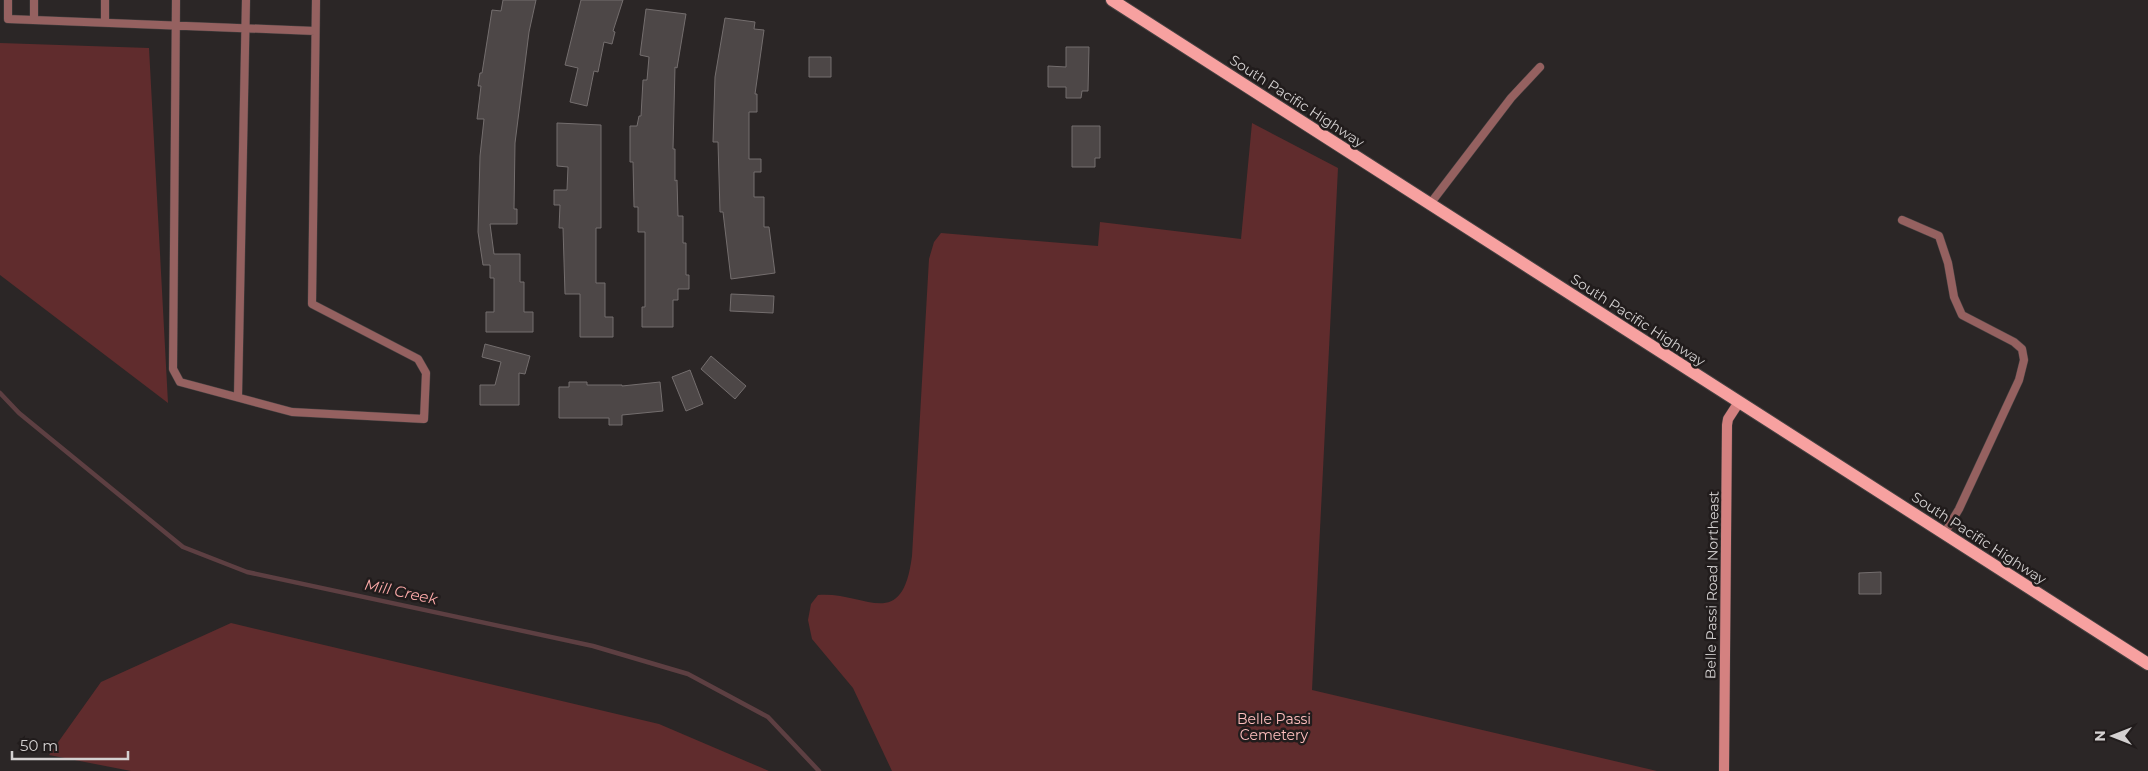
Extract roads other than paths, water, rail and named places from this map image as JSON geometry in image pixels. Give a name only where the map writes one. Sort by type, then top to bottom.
[{"type":"main road","name":"South Pacific Highway","points":[[1112,0],[2148,664]]},
{"type":"street","name":"Belle Passi Road Northeast","points":[[1724,771],[1728,419],[1739,402]]},
{"type":"lane","points":[[8,0],[8,18],[315,31]]},
{"type":"lane","points":[[34,0],[34,20]]},
{"type":"lane","points":[[105,0],[105,22]]},
{"type":"lane","points":[[176,0],[173,369],[180,382],[292,412],[424,419],[426,373],[418,359],[312,304],[316,0]]},
{"type":"lane","points":[[238,396],[246,0]]},
{"type":"lane","points":[[1430,204],[1511,98],[1540,67]]},
{"type":"lane","points":[[1902,220],[1939,236],[1948,264],[1954,297],[1962,315],[2014,342],[2022,349],[2024,360],[2019,380],[1959,509],[1944,534]]},
{"type":"waterway","name":"Mill Creek","points":[[0,393],[19,413],[183,547],[247,572],[593,646],[688,674],[768,717],[819,771]]},
{"type":"park label","name":"Belle Passi Cemetery","points":[[1274,728]]}]
